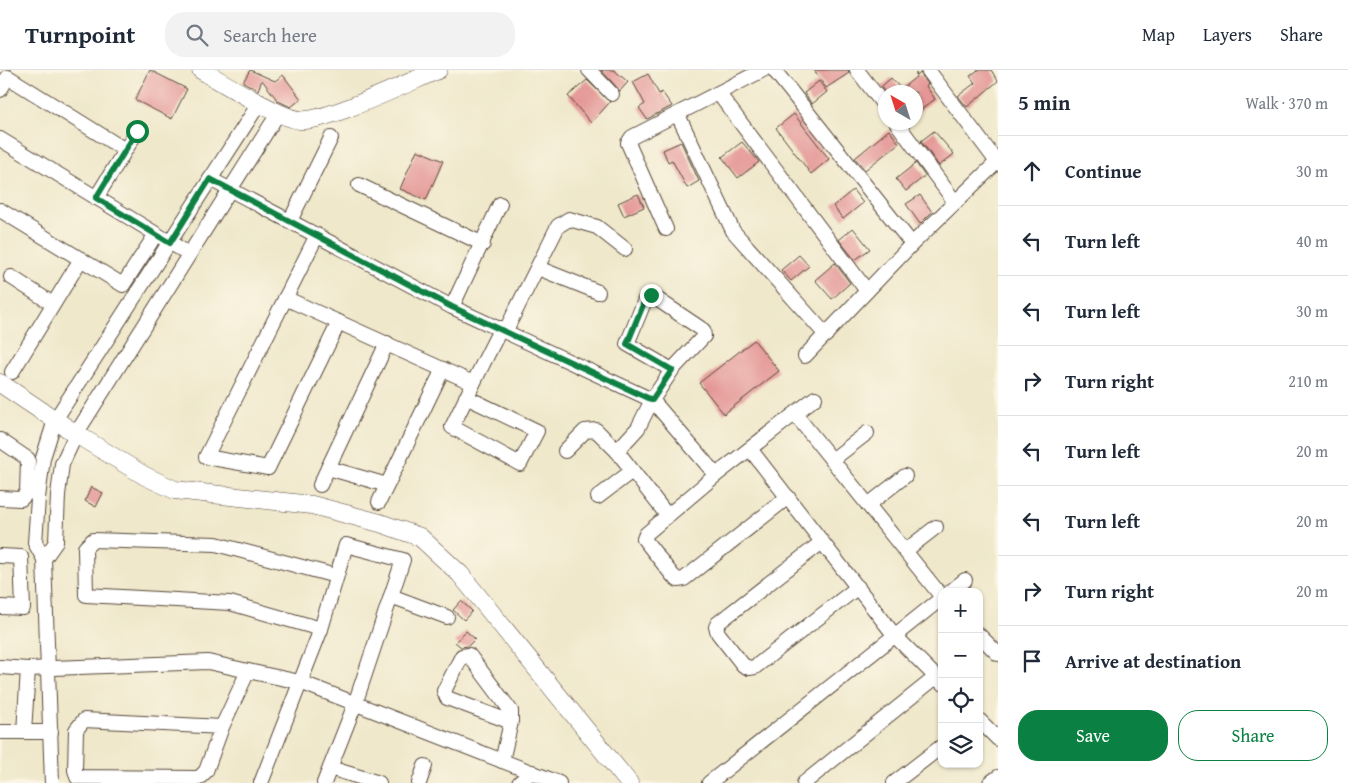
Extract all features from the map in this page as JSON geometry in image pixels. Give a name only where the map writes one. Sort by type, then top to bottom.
[{"type":"street","points":[[200,70],[279,112],[301,120],[329,114],[438,70]]},
{"type":"street","points":[[589,70],[612,94]]},
{"type":"street","points":[[666,230],[628,143],[632,138],[763,70]]},
{"type":"street","points":[[774,70],[912,244]]},
{"type":"street","points":[[857,70],[878,98]]},
{"type":"street","points":[[805,356],[912,244],[997,161],[928,70]]},
{"type":"street","points":[[0,90],[8,77],[125,150]]},
{"type":"street","points":[[719,94],[867,291]]},
{"type":"street","points":[[52,783],[44,559],[35,543],[43,458],[56,420],[260,102]]},
{"type":"street","points":[[44,559],[56,542],[58,495],[62,464],[76,434],[279,112]]},
{"type":"street","points":[[678,115],[734,231],[826,335]]},
{"type":"street","points":[[902,130],[955,202]]},
{"type":"street","points":[[96,198],[137,131]]},
{"type":"street","points":[[290,221],[331,138]]},
{"type":"street","points":[[0,139],[189,254]]},
{"type":"street","points":[[210,179],[452,307],[504,329],[652,400],[716,475]]},
{"type":"street","points":[[359,185],[483,244]]},
{"type":"street","points":[[452,307],[500,204]]},
{"type":"street","points":[[0,210],[123,285],[156,234]]},
{"type":"street","points":[[466,397],[538,431],[520,464],[452,427],[466,397],[538,268],[558,226],[569,219],[597,227],[625,248]]},
{"type":"street","points":[[317,235],[206,457],[268,468],[339,322]]},
{"type":"street","points":[[81,259],[6,377],[56,420],[76,434],[145,476],[175,490],[312,505],[380,522],[420,537],[460,574],[630,783]]},
{"type":"street","points":[[538,268],[598,292]]},
{"type":"street","points":[[11,277],[53,304]]},
{"type":"street","points":[[617,451],[636,431],[652,400],[672,370],[704,336],[703,330],[651,295],[645,300],[627,344],[672,370]]},
{"type":"street","points":[[285,298],[473,383]]},
{"type":"street","points":[[320,485],[387,344]]},
{"type":"street","points":[[379,502],[443,370]]},
{"type":"street","points":[[788,497],[684,579],[678,580],[673,576],[644,539],[646,534],[667,515],[815,398]]},
{"type":"street","points":[[795,414],[938,592]]},
{"type":"street","points":[[565,450],[580,435],[593,428],[617,451],[667,515]]},
{"type":"street","points":[[832,460],[867,433]]},
{"type":"street","points":[[0,440],[28,459],[27,492],[21,499],[0,498]]},
{"type":"street","points":[[750,449],[895,636],[938,679]]},
{"type":"street","points":[[328,468],[387,485]]},
{"type":"street","points":[[598,497],[632,471]]},
{"type":"street","points":[[868,506],[905,476]]},
{"type":"street","points":[[905,551],[936,527]]},
{"type":"street","points":[[320,629],[230,603],[86,594],[85,548],[92,540],[216,544],[336,576]]},
{"type":"street","points":[[822,542],[718,623],[716,628],[718,633],[743,665],[750,668],[755,667],[858,587]]},
{"type":"street","points":[[261,783],[320,629],[346,545],[403,560],[356,704],[324,783]]},
{"type":"street","points":[[0,556],[21,557],[23,608]]},
{"type":"street","points":[[955,588],[965,580]]},
{"type":"street","points":[[391,596],[447,617]]},
{"type":"street","points":[[709,783],[938,600]]},
{"type":"street","points":[[0,608],[23,608],[46,613]]},
{"type":"street","points":[[983,639],[998,654]]},
{"type":"street","points":[[502,761],[511,722],[511,711],[468,655],[462,656],[444,694],[447,698],[511,722]]},
{"type":"street","points":[[0,667],[28,669],[47,666],[208,662],[300,682],[560,783]]},
{"type":"street","points":[[24,732],[28,669]]},
{"type":"street","points":[[222,727],[84,720],[76,730],[77,777],[199,778],[206,771],[222,727],[248,671]]},
{"type":"street","points":[[804,783],[938,681]]},
{"type":"street","points":[[982,723],[998,739]]},
{"type":"street","points":[[0,732],[51,732]]},
{"type":"street","points":[[894,783],[938,749]]},
{"type":"street","points":[[419,783],[425,766]]},
{"type":"street","points":[[330,768],[379,783]]},
{"type":"street","points":[[518,783],[532,772]]},
{"type":"street","points":[[990,783],[998,777]]},
{"type":"building","points":[[150,70],[187,89],[172,119],[135,100]]},
{"type":"building","points":[[250,70],[275,81],[283,75],[301,99],[291,107],[278,101],[262,80],[258,90],[243,82]]},
{"type":"building","points":[[601,70],[614,70],[628,82],[620,91]]},
{"type":"building","points":[[814,70],[848,70],[849,73],[826,88]]},
{"type":"building","points":[[978,70],[991,70],[998,81],[967,107],[958,96],[975,83],[970,76]]},
{"type":"building","points":[[916,73],[917,76],[920,73],[935,99],[923,108],[923,85],[906,85],[916,77]]},
{"type":"building","points":[[648,74],[659,94],[662,92],[672,106],[647,119],[639,108],[645,104],[633,82]]},
{"type":"building","points":[[891,78],[897,85],[883,85]]},
{"type":"building","points":[[587,80],[610,102],[591,123],[568,96]]},
{"type":"building","points":[[819,81],[827,92],[812,104],[804,93]]},
{"type":"building","points":[[794,114],[829,159],[811,174],[776,128]]},
{"type":"building","points":[[889,130],[899,143],[865,170],[855,158]]},
{"type":"building","points":[[934,131],[954,154],[939,166],[921,141]]},
{"type":"building","points":[[681,142],[699,181],[687,188],[672,160],[668,162],[663,150]]},
{"type":"building","points":[[742,142],[759,162],[738,178],[722,157]]},
{"type":"building","points":[[417,150],[443,161],[426,200],[400,189]]},
{"type":"building","points":[[916,163],[925,176],[906,191],[896,179]]},
{"type":"building","points":[[853,190],[863,203],[843,219],[833,206]]},
{"type":"building","points":[[638,194],[644,207],[624,216],[618,203]]},
{"type":"building","points":[[920,195],[932,212],[920,224],[906,204]]},
{"type":"building","points":[[853,228],[870,249],[855,260],[839,240]]},
{"type":"building","points":[[799,255],[809,266],[791,281],[781,270]]},
{"type":"building","points":[[835,263],[850,283],[832,299],[815,280]]},
{"type":"building","points":[[754,340],[779,371],[724,414],[699,383]]},
{"type":"building","points":[[91,487],[103,493],[96,507],[85,501]]},
{"type":"building","points":[[461,601],[472,611],[464,620],[453,610]]},
{"type":"building","points":[[466,631],[475,639],[468,646],[461,647],[455,642]]},
{"type":"route","points":[[137,131],[96,198],[170,243],[210,179],[452,307],[506,330],[652,400],[672,370],[627,344],[645,300],[651,295]]}]
